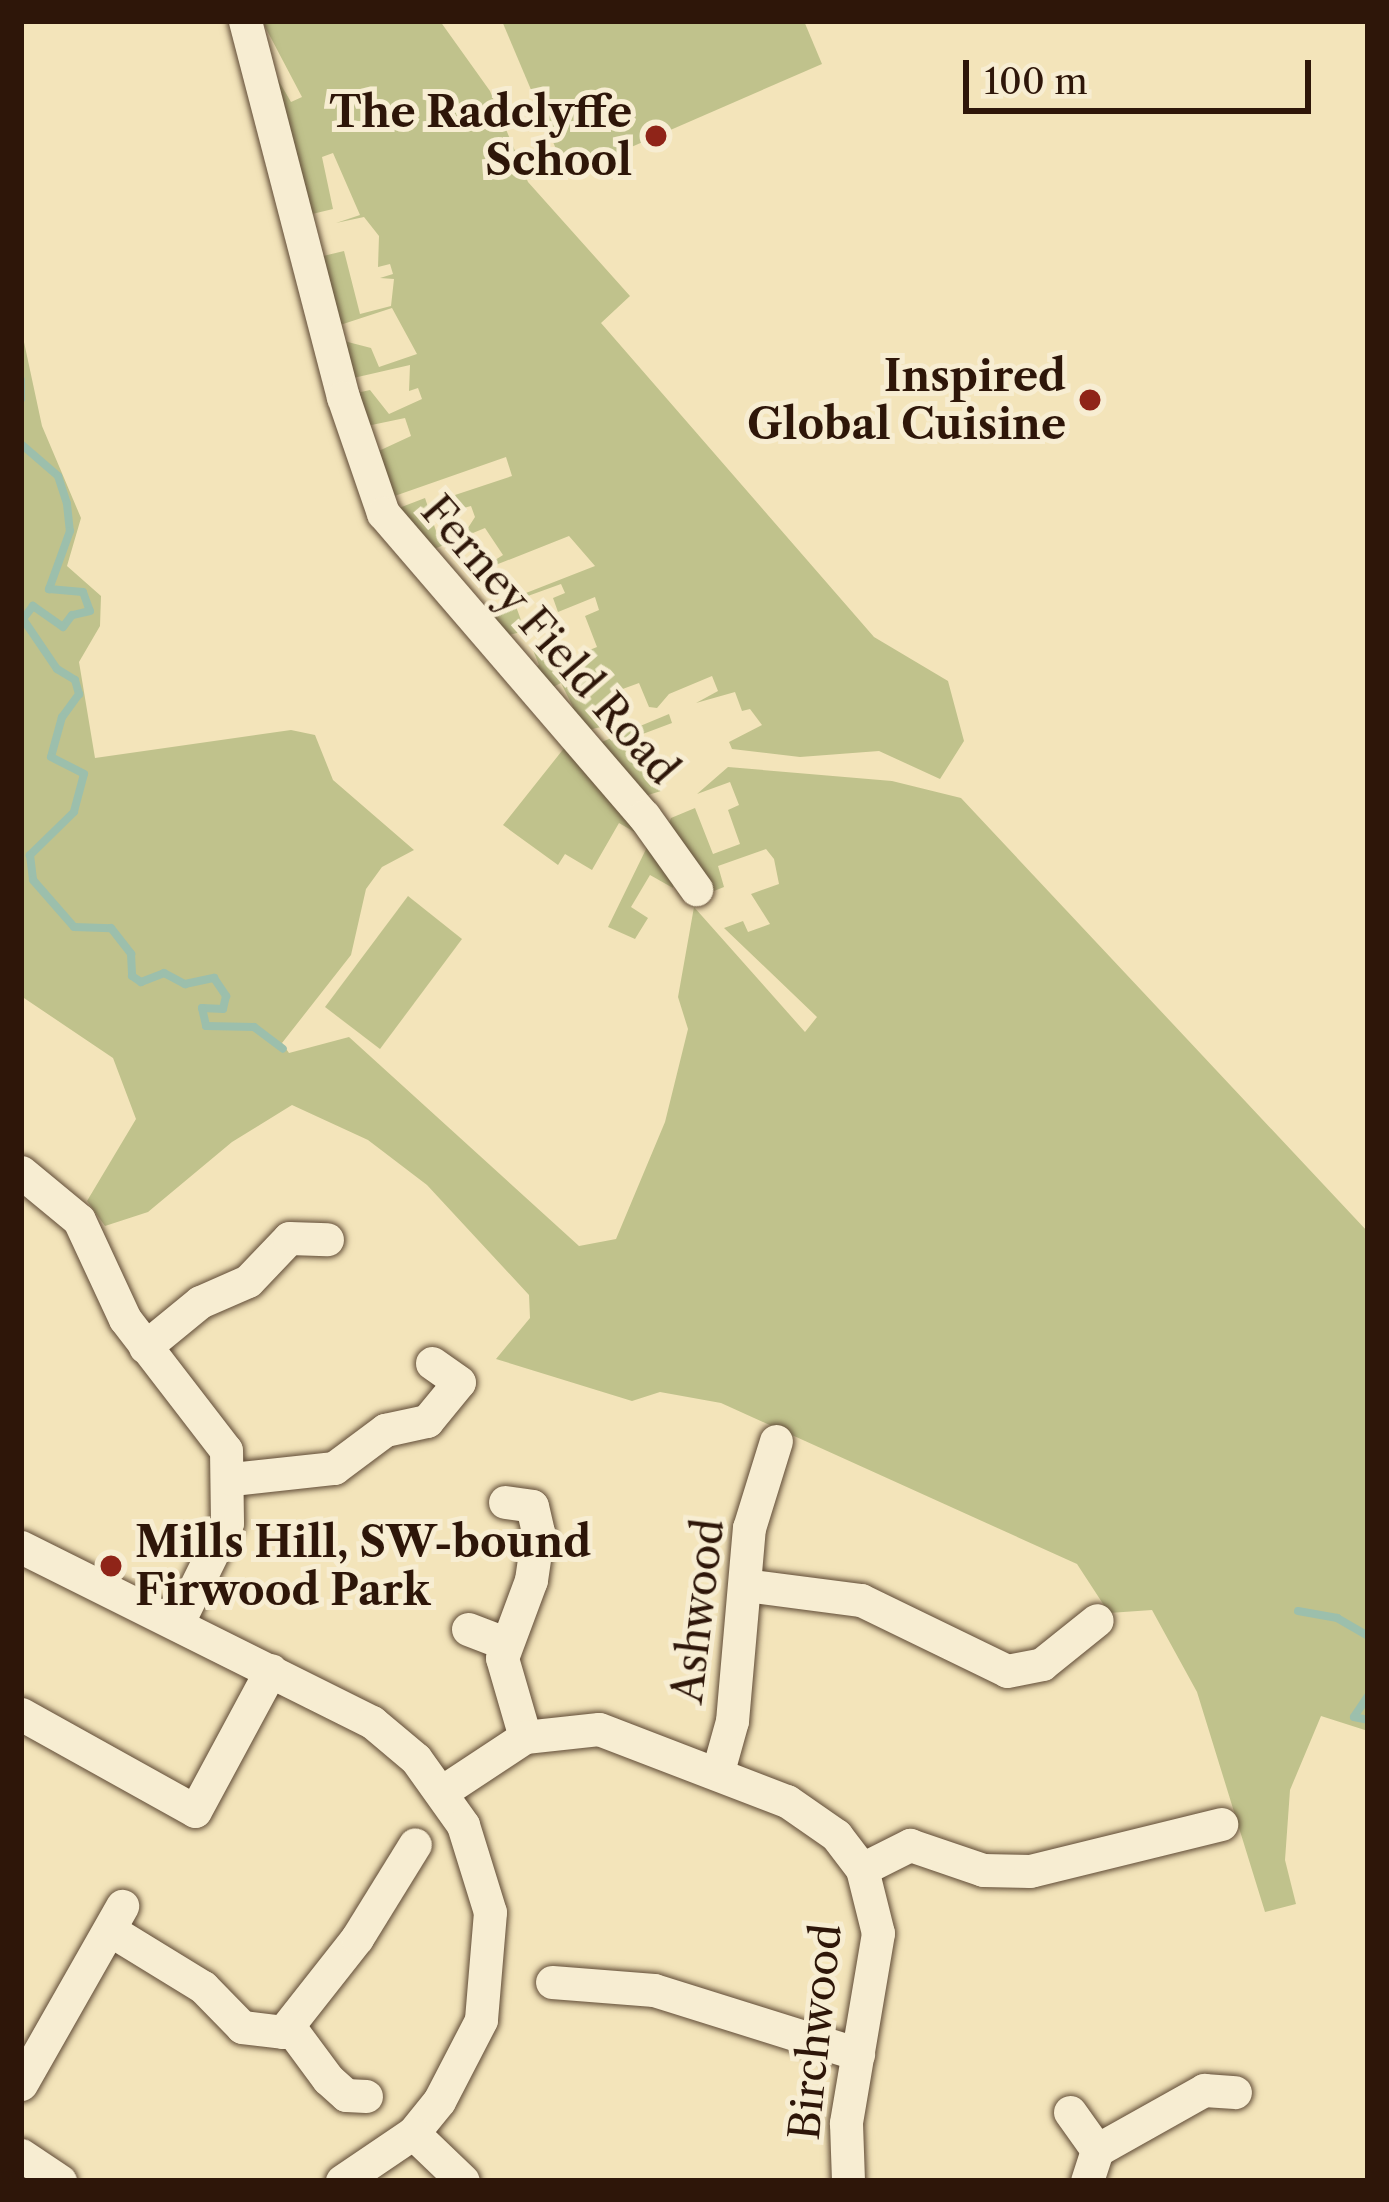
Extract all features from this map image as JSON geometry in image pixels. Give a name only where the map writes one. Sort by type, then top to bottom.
[{"type":"street","name":"Ferney Field Road","points":[[245,21],[343,397],[383,513],[644,816],[696,889]]},
{"type":"street","points":[[21,1172],[65,1203],[88,1233],[124,1319],[218,1435],[232,1479],[227,1523],[178,1622]]},
{"type":"street","points":[[145,1347],[200,1302],[248,1281],[289,1226],[327,1239]]},
{"type":"street","points":[[232,1479],[334,1468],[385,1430],[427,1421],[457,1369]]},
{"type":"street","name":"Ashwood","points":[[718,1771],[732,1721],[749,1528],[763,1451]]},
{"type":"street","points":[[526,1737],[504,1673],[504,1643],[531,1580],[538,1532],[529,1500]]},
{"type":"street","points":[[21,1547],[372,1722],[443,1791],[481,1868],[491,1960],[467,2054],[412,2132],[342,2181]]},
{"type":"street","points":[[745,1585],[861,1600],[1007,1671],[1042,1664],[1078,1619]]},
{"type":"street","points":[[468,1629],[504,1643]]},
{"type":"street","points":[[21,1714],[189,1821],[271,1670]]},
{"type":"street","name":"Birchwood","points":[[443,1791],[526,1737],[576,1727],[619,1733],[804,1810],[862,1869],[878,1947],[846,2123],[848,2181]]},
{"type":"street","points":[[862,1869],[910,1845],[983,1870],[1030,1871],[1201,1818]]},
{"type":"street","points":[[291,2029],[357,1939],[387,1879],[416,1864]]},
{"type":"street","points":[[21,2084],[116,1918],[203,1987],[242,2027],[291,2029]]},
{"type":"street","points":[[569,1973],[714,2005],[806,2043],[858,2054]]},
{"type":"street","points":[[291,2029],[348,2103]]},
{"type":"street","points":[[1070,2112],[1092,2166],[1212,2081]]},
{"type":"street","points":[[412,2132],[463,2181]]},
{"type":"street","points":[[21,2155],[60,2181]]},
{"type":"green space","points":[[262,21],[440,21],[490,91],[528,182],[630,296],[601,323],[874,637],[948,681],[964,741],[940,779],[879,751],[800,757],[732,749],[729,742],[762,725],[750,709],[742,711],[735,692],[696,703],[718,691],[712,676],[669,694],[657,708],[649,707],[639,683],[609,694],[612,704],[603,708],[610,725],[579,732],[562,712],[573,707],[561,683],[543,692],[524,672],[539,665],[531,645],[545,639],[555,664],[597,647],[585,616],[599,610],[595,597],[558,612],[553,598],[565,593],[561,584],[514,601],[525,631],[493,639],[472,614],[595,566],[569,536],[473,574],[503,555],[485,528],[422,554],[399,508],[425,498],[439,540],[466,531],[475,517],[471,506],[460,509],[455,495],[512,476],[506,457],[386,499],[370,455],[411,436],[405,418],[362,427],[352,394],[370,390],[389,414],[422,399],[418,388],[409,391],[410,365],[349,379],[344,341],[371,348],[379,367],[417,354],[392,308],[337,326],[319,257],[344,251],[360,314],[391,306],[394,279],[380,278],[393,274],[390,264],[378,267],[379,236],[364,217],[336,223],[360,215],[333,153],[322,157],[333,209],[308,215],[270,66],[291,102],[302,97]]},
{"type":"green space","points":[[502,21],[804,21],[822,64],[567,175]]},
{"type":"green space","points":[[21,328],[42,426],[81,518],[67,566],[101,596],[100,626],[79,662],[95,758],[291,730],[315,735],[333,780],[414,850],[382,867],[366,889],[351,955],[282,1043],[289,1053],[349,1037],[579,1246],[616,1239],[665,1122],[688,1029],[678,997],[694,907],[805,1032],[817,1017],[724,928],[743,921],[748,932],[770,924],[751,894],[779,884],[774,859],[766,849],[718,866],[724,887],[709,893],[668,826],[671,818],[695,808],[713,854],[740,844],[728,810],[739,805],[730,782],[697,794],[728,767],[892,781],[961,798],[1368,1232],[1368,1731],[1321,1716],[1290,1790],[1285,1860],[1296,1904],[1265,1912],[1197,1692],[1152,1610],[1109,1613],[1077,1564],[721,1403],[660,1392],[632,1401],[496,1359],[530,1318],[529,1295],[427,1185],[368,1140],[292,1105],[232,1142],[148,1212],[105,1226],[87,1201],[136,1119],[113,1058],[21,996]]},
{"type":"green space","points":[[669,714],[672,723],[640,735],[661,791],[645,796],[592,746]]},
{"type":"green space","points":[[565,747],[651,841],[674,876],[673,888],[650,875],[631,907],[648,918],[635,939],[608,927],[650,841],[619,823],[592,870],[565,854],[558,865],[503,825]]},
{"type":"green space","points":[[408,896],[462,939],[380,1049],[325,1007]]},
{"type":"waterway","points":[[21,380],[21,399]]},
{"type":"waterway","points":[[21,444],[58,476],[67,504],[70,531],[49,589],[83,592],[90,611],[72,615],[63,627],[33,606],[23,619],[57,669],[75,680],[79,694],[62,717],[51,757],[84,774],[74,812],[30,855],[33,880],[74,927],[111,928],[131,954],[132,976],[141,982],[164,973],[185,984],[214,978],[226,996],[223,1009],[202,1008],[206,1026],[254,1027],[283,1049]]},
{"type":"waterway","points":[[1298,1611],[1337,1618],[1368,1636]]},
{"type":"waterway","points":[[1368,1696],[1354,1717],[1368,1720]]},
{"type":"place","name":"The Radclyffe School","points":[[656,136]]},
{"type":"place","name":"Inspired Global Cuisine","points":[[1090,400]]},
{"type":"place","name":"Mills Hill, SW-bound Firwood Park","points":[[111,1566]]}]
